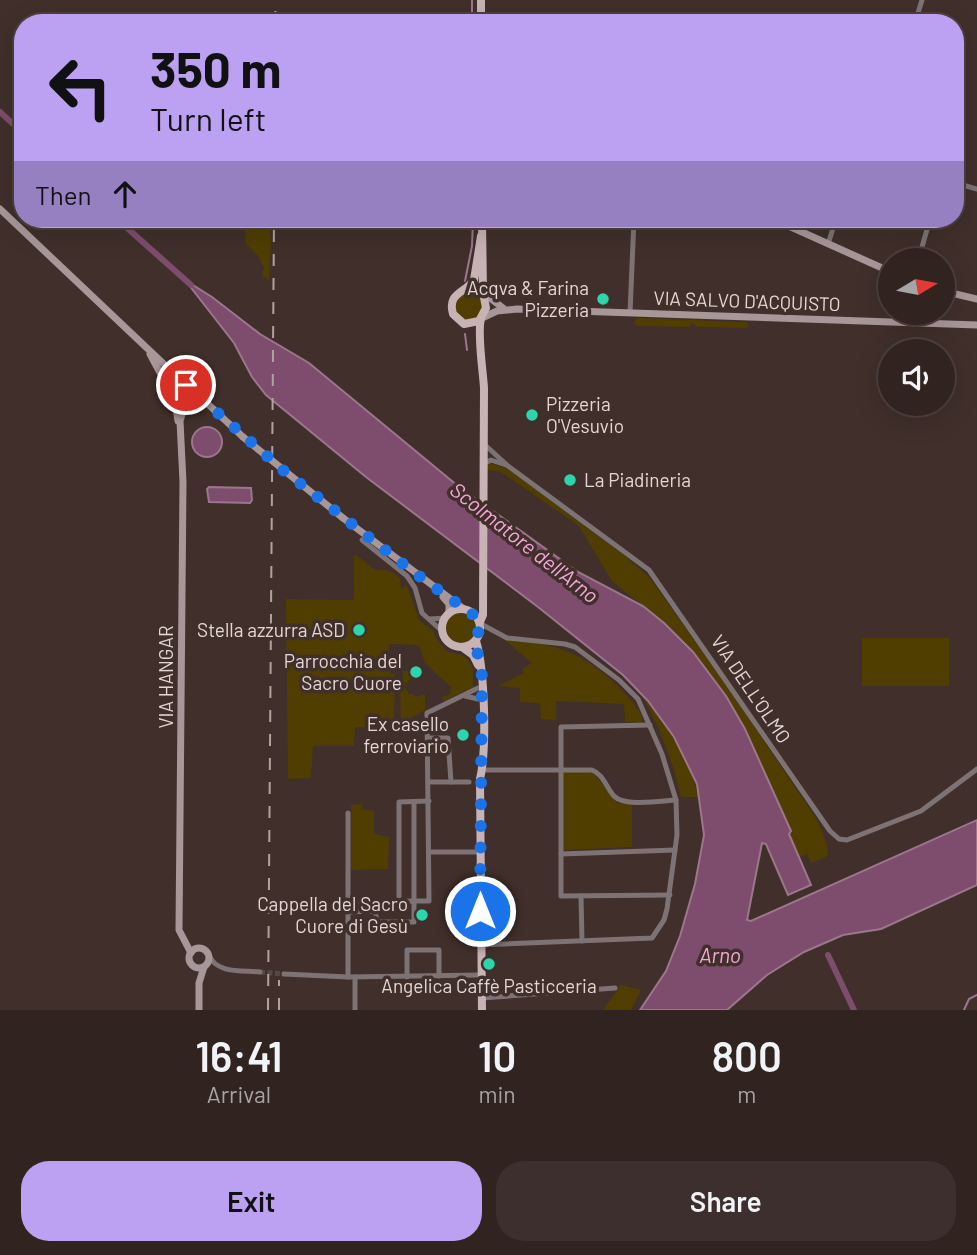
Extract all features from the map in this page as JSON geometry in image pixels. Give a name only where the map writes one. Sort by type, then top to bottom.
[{"type":"main road","points":[[481,228],[475,276],[471,284],[454,296],[451,307],[455,318],[466,324],[475,336],[479,349],[480,464],[483,469]]},
{"type":"main road","points":[[480,1010],[482,668],[476,641],[481,602],[484,444],[479,331],[486,308],[481,236]]},
{"type":"main road","points":[[464,289],[475,290],[484,298]]},
{"type":"main road","points":[[466,324],[476,323],[484,317]]},
{"type":"main road","points":[[481,602],[447,615],[443,632],[452,645],[462,647],[475,658],[481,775]]},
{"type":"main road","points":[[465,609],[475,615],[480,623]]},
{"type":"main road","points":[[462,647],[476,641]]},
{"type":"street","points":[[0,209],[14,222]]},
{"type":"street","points":[[20,228],[243,437],[343,518],[465,609]]},
{"type":"street","points":[[630,313],[634,228]]},
{"type":"street","points":[[793,228],[878,266]]},
{"type":"street","points":[[828,244],[833,228]]},
{"type":"street","points":[[922,248],[927,228]]},
{"type":"street","points":[[483,282],[490,298],[503,308]]},
{"type":"street","points":[[956,294],[977,299]]},
{"type":"street","points":[[484,298],[491,304],[517,309]]},
{"type":"street","points":[[484,317],[500,310],[517,309]]},
{"type":"street","name":"VIA SALVO D'ACQUISTO","points":[[517,309],[977,325]]},
{"type":"street","name":"VIA HANGAR","points":[[144,344],[173,397],[181,431]]},
{"type":"street","points":[[188,386],[176,386],[173,397],[179,404],[200,403],[210,408]]},
{"type":"street","points":[[187,404],[193,395],[188,386]]},
{"type":"street","name":"VIA HANGAR","points":[[187,404],[181,416],[183,482],[180,935],[191,953]]},
{"type":"street","name":"VIA DELL'OLMO","points":[[484,444],[508,466],[649,570],[835,836],[847,840],[910,816],[937,800],[977,769]]},
{"type":"street","points":[[483,469],[491,460],[508,466]]},
{"type":"street","points":[[362,540],[410,580],[422,613],[443,632]]},
{"type":"street","points":[[427,618],[437,620],[447,615],[448,602],[436,589]]},
{"type":"street","points":[[480,623],[507,638],[565,644],[578,649],[628,687],[638,699],[671,779],[676,800],[677,827],[670,895],[664,920],[652,938],[480,945]]},
{"type":"street","points":[[348,902],[429,901],[427,713],[478,688]]},
{"type":"street","points":[[459,698],[470,696],[478,699]]},
{"type":"street","points":[[650,725],[561,727],[561,897],[670,895]]},
{"type":"street","points":[[428,738],[448,738],[451,782]]},
{"type":"street","points":[[481,775],[561,770],[596,771],[613,796],[621,802],[676,800]]},
{"type":"street","points":[[428,782],[469,782]]},
{"type":"street","points":[[399,901],[399,802],[429,801]]},
{"type":"street","points":[[376,902],[376,922],[414,922],[414,802]]},
{"type":"street","points":[[348,813],[348,912],[355,1010]]},
{"type":"street","points":[[398,829],[414,829]]},
{"type":"street","points":[[414,841],[429,841]]},
{"type":"street","points":[[561,854],[675,850]]},
{"type":"street","points":[[429,852],[480,852]]},
{"type":"street","points":[[414,864],[429,864]]},
{"type":"street","points":[[398,875],[414,875]]},
{"type":"street","points":[[581,896],[582,942]]},
{"type":"street","points":[[348,912],[376,911]]},
{"type":"street","points":[[180,923],[187,939],[206,950],[212,963],[219,968],[260,972]]},
{"type":"street","points":[[198,994],[191,953],[200,947]]},
{"type":"street","points":[[407,977],[407,950],[439,950],[439,976]]},
{"type":"street","points":[[198,1010],[198,994],[209,956]]},
{"type":"street","points":[[191,963],[198,968],[204,967]]},
{"type":"street","points":[[284,974],[330,977],[480,975]]},
{"type":"street","points":[[480,998],[615,988]]},
{"type":"shaded area","points":[[245,228],[270,228],[269,281],[262,275],[264,268],[259,257],[246,244]]},
{"type":"shaded area","points":[[469,292],[479,296],[483,306],[479,316],[469,320],[459,316],[455,306],[459,296]]},
{"type":"shaded area","points":[[638,318],[746,322],[749,326],[697,327],[693,323],[689,327],[637,326],[633,323]]},
{"type":"shaded area","points":[[490,463],[508,469],[649,577],[815,817],[826,842],[826,856],[811,863],[807,854],[799,857],[789,834],[791,831],[739,717],[693,652],[664,623],[612,581],[579,526],[501,472],[487,470]]},
{"type":"shaded area","points":[[356,555],[375,570],[388,571],[400,578],[401,589],[406,585],[408,588],[419,620],[433,631],[447,651],[464,656],[470,662],[473,669],[473,687],[444,701],[442,697],[450,694],[451,687],[425,663],[419,645],[389,644],[390,674],[395,674],[394,727],[355,727],[354,746],[313,746],[311,778],[288,779],[286,599],[354,600]]},
{"type":"shaded area","points":[[461,613],[472,617],[476,628],[472,639],[461,643],[450,639],[446,628],[450,617]]},
{"type":"shaded area","points":[[862,638],[949,638],[949,686],[862,686]]},
{"type":"shaded area","points":[[504,639],[541,644],[585,660],[627,696],[642,716],[641,723],[625,722],[624,704],[556,701],[556,720],[541,719],[540,703],[520,702],[520,688],[498,686],[524,673],[522,669],[532,663]]},
{"type":"shaded area","points":[[403,671],[412,671],[412,677],[404,686],[409,694],[416,697],[425,694],[425,710],[401,724],[400,687]]},
{"type":"shaded area","points":[[642,696],[676,743],[689,769],[698,797],[681,797],[665,745]]},
{"type":"shaded area","points":[[563,772],[593,772],[617,803],[632,805],[632,847],[563,850]]},
{"type":"shaded area","points":[[362,804],[362,809],[374,811],[374,834],[389,837],[388,869],[351,870],[351,805]]},
{"type":"shaded area","points":[[621,985],[641,990],[631,1010],[603,1010]]},
{"type":"water","name":"Arno","points":[[185,280],[260,334],[309,363],[458,486],[578,572],[643,606],[693,652],[726,696],[745,729],[791,831],[789,834],[811,885],[788,895],[766,844],[762,843],[747,920],[751,921],[977,820],[977,885],[881,929],[843,935],[804,952],[767,975],[727,1010],[640,1010],[666,971],[680,936],[695,884],[704,835],[697,784],[674,737],[648,701],[623,675],[366,477],[266,395],[252,377],[234,343]]},
{"type":"water","points":[[207,427],[213,428],[221,436],[221,448],[213,456],[207,457],[201,456],[193,448],[192,442],[193,436],[201,428]]},
{"type":"water","points":[[209,487],[251,488],[252,500],[250,503],[209,502]]},
{"type":"waterway","points":[[472,0],[472,14]]},
{"type":"waterway","name":"Scolmatore dell'Arno","points":[[0,112],[14,125]]},
{"type":"waterway","name":"Scolmatore dell'Arno","points":[[127,228],[191,285]]},
{"type":"waterway","points":[[465,281],[473,228]]},
{"type":"waterway","points":[[465,334],[467,350]]},
{"type":"waterway","points":[[828,955],[854,1010]]},
{"type":"waterway","points":[[964,1010],[969,999],[977,995]]},
{"type":"tunnel","points":[[260,972],[284,974]]},
{"type":"railway","points":[[275,14],[276,0]]},
{"type":"railway","points":[[268,1010],[274,228]]},
{"type":"railway","points":[[279,980],[279,1010]]},
{"type":"place","name":"Acqva & Farina Pizzeria","points":[[603,299]]},
{"type":"place","name":"Pizzeria O'Vesuvio","points":[[532,415]]},
{"type":"place","name":"La Piadineria","points":[[570,480]]},
{"type":"place","name":"Stella azzurra ASD","points":[[359,630]]},
{"type":"place","name":"Parrocchia del Sacro Cuore","points":[[416,672]]},
{"type":"place","name":"Ex casello ferroviario","points":[[463,735]]},
{"type":"place","name":"Cappella del Sacro Cuore di Gesù","points":[[422,915]]},
{"type":"place","name":"Angelica Caffè Pasticceria","points":[[489,964]]},
{"type":"route","points":[[186,385],[283,470],[412,571],[479,619],[481,626],[476,641],[481,660],[483,748],[480,779],[480,911]]}]
